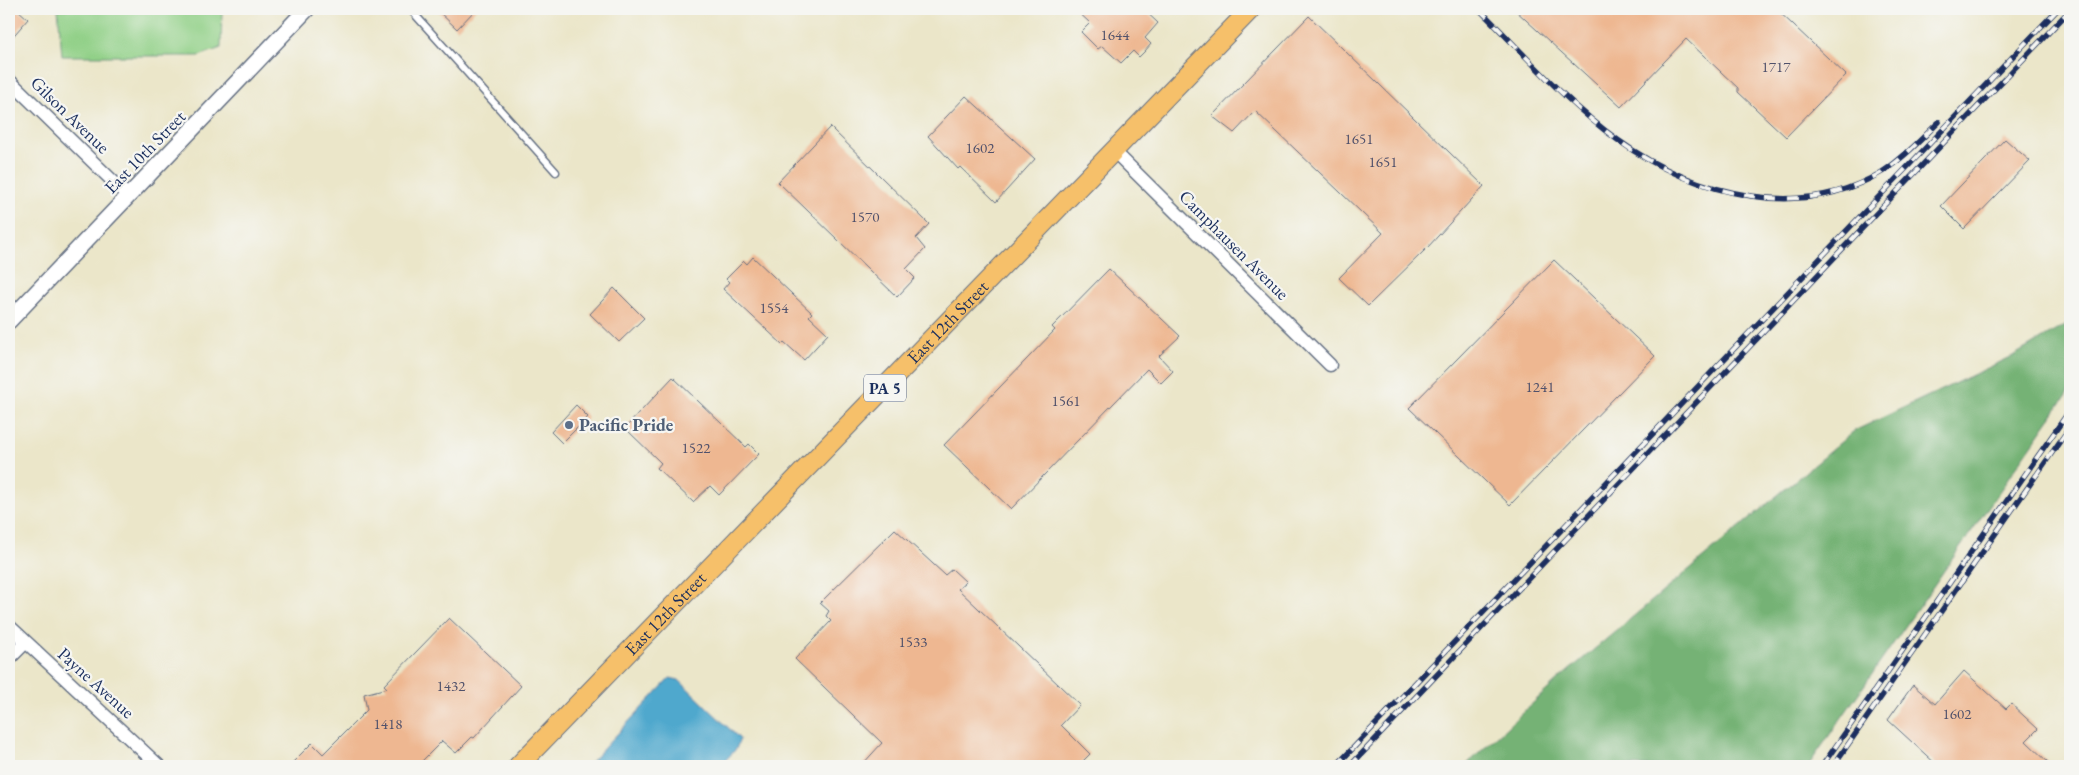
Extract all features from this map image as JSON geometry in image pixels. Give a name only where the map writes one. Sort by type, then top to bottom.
[{"type":"main road","name":"East 12th Street","points":[[518,766],[1251,9]]},
{"type":"street","name":"East 10th Street","points":[[9,322],[307,9]]},
{"type":"street","name":"Gilson Avenue","points":[[9,80],[128,196]]},
{"type":"street","name":"Camphausen Avenue","points":[[1114,151],[1330,365]]},
{"type":"street","name":"Payne Avenue","points":[[9,626],[159,766]]},
{"type":"street","points":[[9,659],[26,642]]},
{"type":"lane","points":[[410,9],[556,172]]},
{"type":"green space","points":[[58,9],[222,9],[221,48],[199,56],[62,56]]},
{"type":"green space","points":[[2070,322],[2070,390],[1808,766],[1465,766],[1560,678],[1854,431],[2013,356]]},
{"type":"water","points":[[670,678],[679,680],[740,739],[736,749],[720,766],[587,766]]},
{"type":"building","points":[[9,9],[17,9],[28,19],[9,41]]},
{"type":"building","points":[[436,9],[476,9],[457,29]]},
{"type":"building","points":[[1075,9],[1143,9],[1158,23],[1145,38],[1151,44],[1145,51],[1139,57],[1133,51],[1121,63],[1102,46],[1098,49],[1081,32],[1090,23]]},
{"type":"building","points":[[1514,9],[1776,9],[1846,75],[1786,137],[1686,39],[1621,107]]},
{"type":"building","points":[[1309,16],[1484,186],[1427,248],[1368,306],[1339,278],[1383,233],[1255,111],[1234,133],[1212,116]]},
{"type":"building","points":[[966,96],[1035,159],[996,202],[960,167],[958,169],[928,136]]},
{"type":"building","points":[[830,127],[929,224],[916,238],[925,249],[906,269],[915,278],[897,297],[778,182]]},
{"type":"building","points":[[2005,139],[2030,161],[1964,229],[1941,206]]},
{"type":"building","points":[[753,257],[812,313],[809,316],[828,334],[804,360],[784,342],[782,344],[723,289],[729,282],[726,279],[744,261],[747,264]]},
{"type":"building","points":[[1554,260],[1655,356],[1510,505],[1409,408]]},
{"type":"building","points":[[1109,269],[1180,336],[1159,356],[1173,371],[1161,383],[1147,369],[1011,509],[944,445],[1055,330],[1052,327]]},
{"type":"building","points":[[614,288],[644,318],[619,342],[590,314]]},
{"type":"building","points":[[673,377],[746,447],[749,444],[759,454],[719,495],[710,486],[693,502],[657,468],[661,463],[625,428]]},
{"type":"building","points":[[576,405],[588,417],[562,443],[551,432]]},
{"type":"building","points":[[895,529],[945,575],[952,569],[966,582],[958,589],[1080,705],[1061,725],[1090,754],[1078,766],[861,766],[882,743],[795,659],[831,621],[826,616],[829,611],[820,603]]},
{"type":"building","points":[[449,618],[521,686],[474,738],[472,737],[456,753],[442,741],[417,766],[289,766],[312,743],[323,754],[367,710],[364,694],[387,688],[384,685]]},
{"type":"building","points":[[1964,671],[2006,709],[2011,704],[2038,729],[2026,741],[2052,766],[1938,766],[1888,720],[1913,685],[1935,704]]},
{"type":"railway","points":[[1479,9],[1539,71],[1600,126],[1633,150],[1668,170],[1707,186],[1751,196],[1785,199],[1819,196],[1835,192],[1867,180],[1890,167],[1939,122]]},
{"type":"railway","points":[[1336,766],[2058,9]]},
{"type":"railway","points":[[1350,766],[2070,10]]},
{"type":"railway","points":[[1822,766],[2070,410]]},
{"type":"railway","points":[[1833,766],[2070,427]]},
{"type":"place","name":"Pacific Pride","points":[[569,425]]}]
